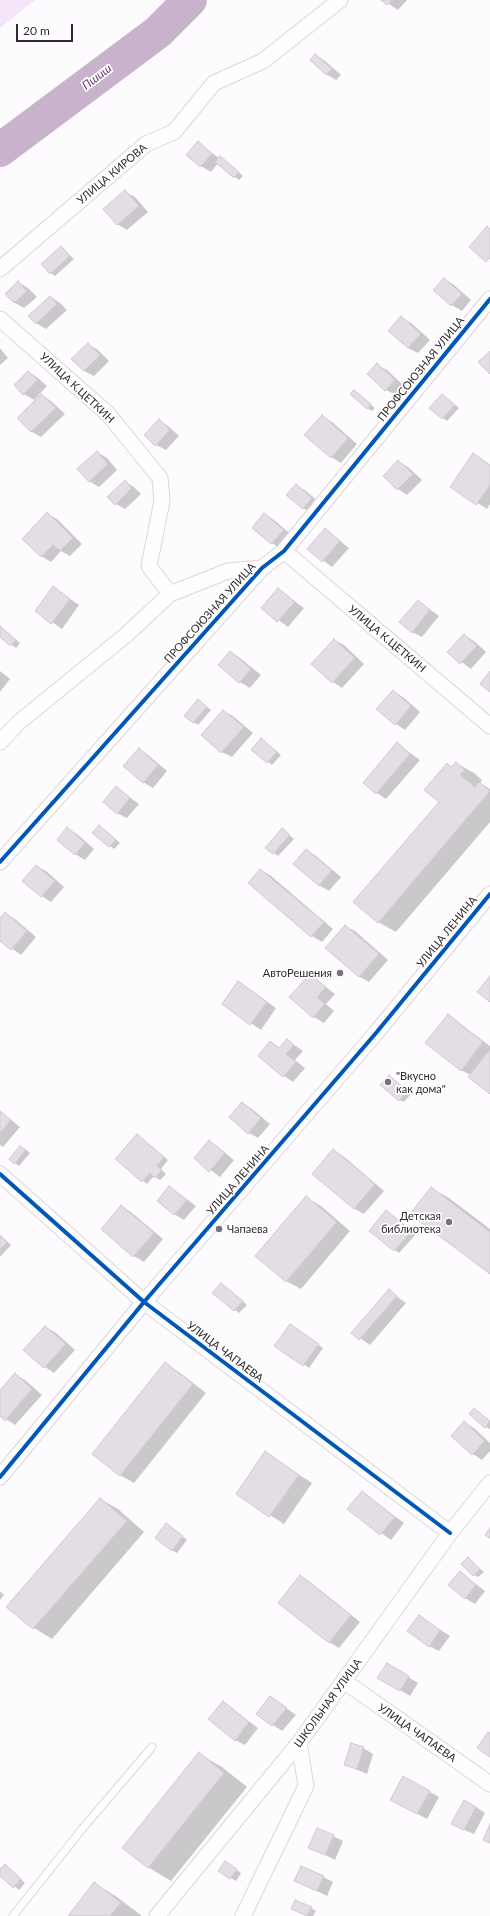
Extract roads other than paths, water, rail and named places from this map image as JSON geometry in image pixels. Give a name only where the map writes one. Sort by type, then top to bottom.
[{"type":"street","name":"УЛИЦА КИРОВА","points":[[0,269],[146,144],[174,132],[214,83],[263,61],[340,0]]},
{"type":"street","name":"ПРОФСОЮЗНАЯ УЛИЦА","points":[[0,862],[262,568],[284,551],[490,300]]},
{"type":"street","name":"УЛИЦА К.ЦЕТКИН","points":[[0,319],[108,414],[160,478],[162,501],[149,566],[170,594]]},
{"type":"street","name":"УЛИЦА К.ЦЕТКИН","points":[[284,551],[490,726]]},
{"type":"street","name":"ПРОФСОЮЗНАЯ УЛИЦА","points":[[0,742],[18,723],[126,635],[170,594],[228,571],[262,568]]},
{"type":"street","name":"УЛИЦА ЛЕНИНА","points":[[0,1478],[144,1302],[376,1033],[490,894]]},
{"type":"street","name":"УЛИЦА ЧАПАЕВА","points":[[0,1174],[144,1302],[450,1533]]},
{"type":"street","name":"ШКОЛЬНАЯ УЛИЦА","points":[[158,1916],[299,1743],[450,1533],[490,1483]]},
{"type":"street","name":"УЛИЦА ЧАПАЕВА","points":[[344,1681],[490,1784]]},
{"type":"street","points":[[243,1916],[306,1786],[299,1743]]},
{"type":"lane","points":[[13,1916],[82,1830],[152,1747]]},
{"type":"waterway","name":"Пшиш","points":[[0,150],[158,32],[190,0]]},
{"type":"place","name":"АвтоРешения","points":[[340,973]]},
{"type":"place","name":"\"Вкусно как дома\"","points":[[388,1082]]},
{"type":"place","name":"Детская библиотека","points":[[449,1222]]},
{"type":"place","name":"Чапаева","points":[[219,1229]]}]
